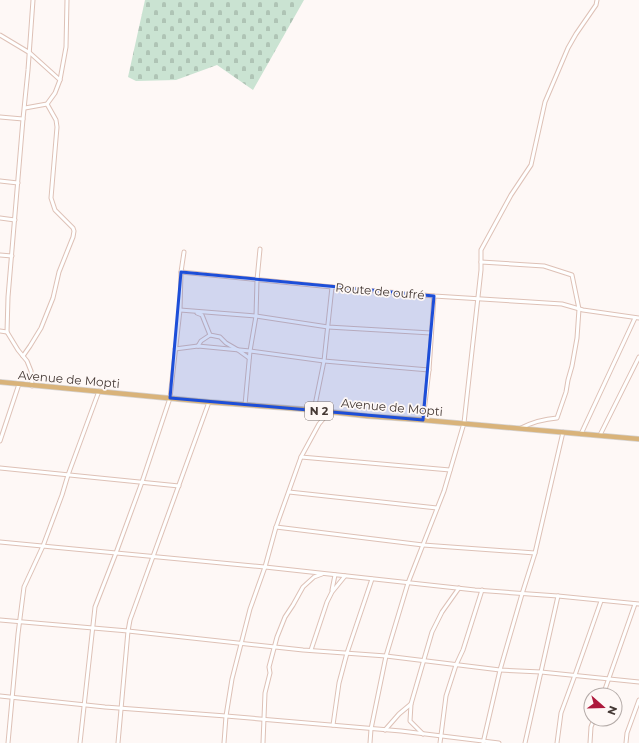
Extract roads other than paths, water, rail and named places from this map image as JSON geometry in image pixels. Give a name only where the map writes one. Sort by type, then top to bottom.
[{"type":"main road","name":"Avenue de Mopti","points":[[0,382],[210,402],[639,439]]},
{"type":"street","points":[[32,386],[31,371],[27,361],[7,332],[8,297],[30,53],[33,0]]},
{"type":"street","points":[[25,108],[47,104],[60,80],[66,47],[67,0]]},
{"type":"street","points":[[370,743],[371,729],[386,656],[408,583],[444,491],[464,423],[478,298],[481,250],[511,195],[531,165],[545,102],[568,48],[596,5],[597,0]]},
{"type":"street","points":[[0,35],[30,53],[60,80]]},
{"type":"street","points":[[23,356],[41,328],[74,231],[73,228],[55,210],[51,198],[57,127],[56,120],[47,104]]},
{"type":"street","points":[[0,117],[23,119]]},
{"type":"street","points":[[0,181],[18,183]]},
{"type":"street","points":[[0,218],[15,220]]},
{"type":"street","points":[[245,405],[249,358],[256,316],[260,249]]},
{"type":"street","points":[[80,743],[95,607],[142,482],[170,398],[180,310],[184,252]]},
{"type":"street","points":[[0,255],[12,256]]},
{"type":"street","points":[[481,262],[544,266],[572,275],[579,309],[577,338],[566,392],[556,418],[543,419],[520,428]]},
{"type":"street","name":"Route de oufré","points":[[182,272],[434,296],[562,304],[579,309],[639,318]]},
{"type":"street","points":[[314,410],[324,361],[332,287]]},
{"type":"street","points":[[423,420],[429,370],[434,296]]},
{"type":"street","points":[[180,310],[256,316],[328,327],[431,333]]},
{"type":"street","points":[[194,311],[202,315],[210,335]]},
{"type":"street","points":[[581,434],[635,318]]},
{"type":"street","points":[[0,331],[7,332]]},
{"type":"street","points":[[198,346],[201,341],[210,335],[220,337],[226,343],[249,358]]},
{"type":"street","points":[[175,349],[198,346],[324,361],[429,370]]},
{"type":"street","points":[[600,435],[639,356]]},
{"type":"street","points":[[0,441],[19,384]]},
{"type":"street","points":[[8,743],[24,587],[43,546],[99,391]]},
{"type":"street","points":[[118,743],[130,620],[210,402]]},
{"type":"street","points":[[224,743],[226,716],[232,679],[250,609],[265,567],[276,527],[301,457],[319,424],[329,412]]},
{"type":"street","points":[[483,742],[500,670],[535,553],[563,432]]},
{"type":"street","points":[[301,457],[450,470]]},
{"type":"street","points":[[0,468],[179,486]]},
{"type":"street","points":[[289,492],[437,508]]},
{"type":"street","points":[[276,527],[423,545],[535,553]]},
{"type":"street","points":[[0,542],[265,567],[459,588],[637,604],[606,687]]},
{"type":"street","points":[[263,743],[265,693],[270,673],[269,667],[277,637],[303,586],[314,577],[324,574]]},
{"type":"street","points":[[332,592],[335,575]]},
{"type":"street","points":[[311,650],[327,602],[332,592],[345,576]]},
{"type":"street","points":[[333,725],[339,683],[346,653],[372,579]]},
{"type":"street","points":[[423,734],[410,721],[411,704],[432,632],[442,612],[459,588]]},
{"type":"street","points":[[440,743],[446,696],[456,664],[463,650],[482,590]]},
{"type":"street","points":[[525,743],[558,596]]},
{"type":"street","points":[[557,743],[561,713],[601,601]]},
{"type":"street","points":[[0,620],[386,656],[500,670],[541,672],[639,682]]},
{"type":"street","points":[[0,696],[84,705],[333,725],[499,743]]},
{"type":"street","points":[[626,743],[627,733],[639,700]]},
{"type":"street","points":[[385,730],[399,714],[411,704]]},
{"type":"street","points":[[590,743],[591,727]]}]
